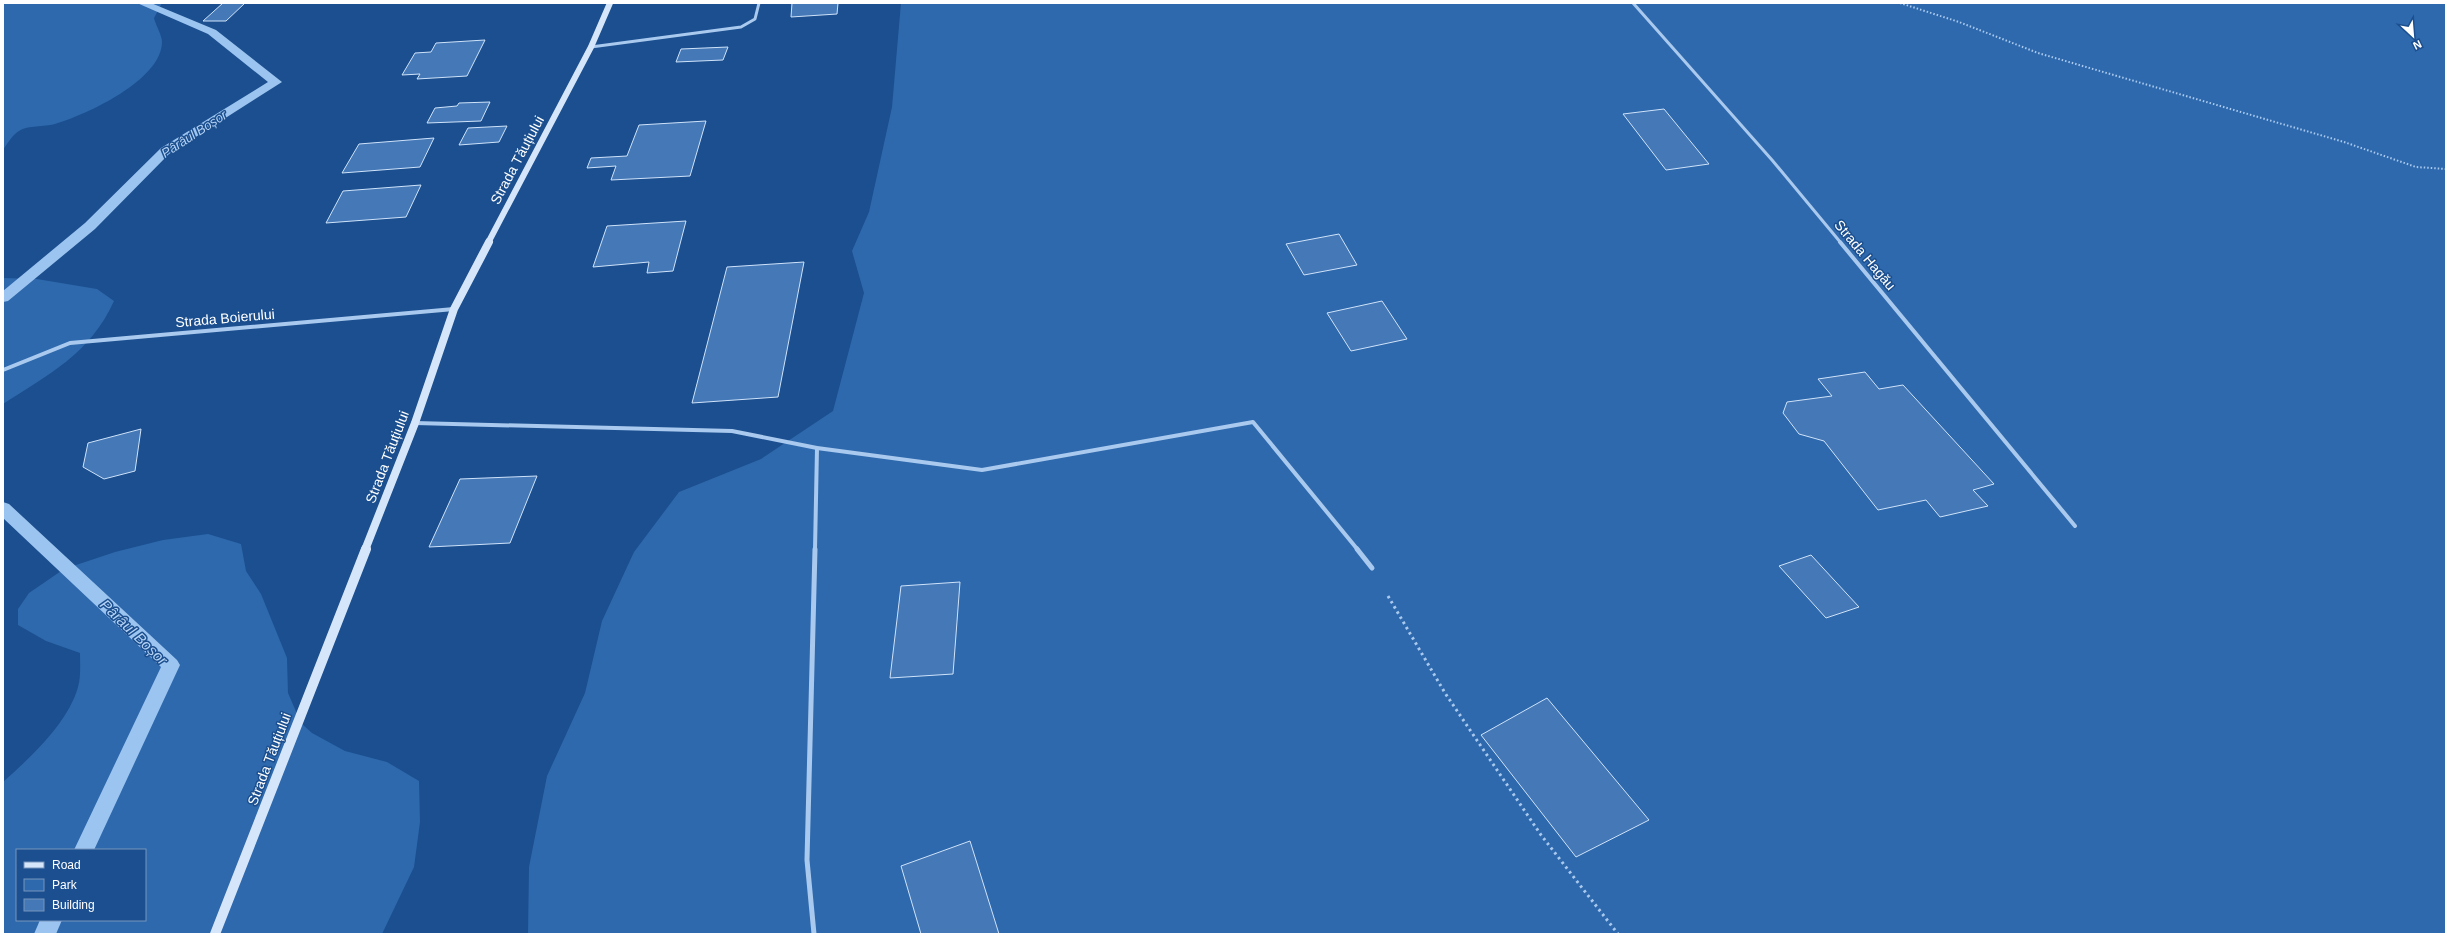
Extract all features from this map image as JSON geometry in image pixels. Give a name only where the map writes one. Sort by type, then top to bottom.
[{"type":"street","name":"Strada Tăuțiului","points":[[215,934],[415,422],[454,309],[591,47],[610,3]]},
{"type":"street","points":[[591,47],[741,27],[754,19],[759,3]]},
{"type":"street","name":"Strada Hagău","points":[[1633,3],[1772,160],[2076,526]]},
{"type":"street","name":"Strada Boierului","points":[[3,370],[70,343],[454,309]]},
{"type":"street","points":[[415,422],[732,431],[817,448],[982,470],[1253,422],[1372,568]]},
{"type":"street","points":[[814,934],[807,860],[817,448]]},
{"type":"path","points":[[1900,3],[1959,22],[2038,53],[2314,133],[2416,166],[2446,169]]},
{"type":"path","points":[[1372,568],[1445,693],[1497,771],[1541,835],[1618,934]]},
{"type":"green space","points":[[3,3],[162,3],[154,18],[162,39],[159,56],[150,70],[120,94],[85,113],[55,124],[23,129],[17,132],[10,139],[3,150]]},
{"type":"green space","points":[[901,3],[2446,3],[2446,934],[528,934],[529,867],[547,776],[585,693],[602,621],[634,552],[679,492],[761,459],[833,411],[864,293],[852,251],[869,212],[892,107]]},
{"type":"green space","points":[[3,278],[37,279],[97,289],[114,301],[93,335],[80,349],[52,372],[3,404]]},
{"type":"green space","points":[[208,534],[241,544],[246,571],[261,594],[287,658],[288,693],[301,723],[312,733],[345,751],[387,762],[419,781],[420,822],[414,867],[382,934],[3,934],[3,782],[36,751],[57,727],[73,700],[78,687],[80,674],[80,653],[46,641],[18,625],[18,609],[29,593],[64,569],[115,552],[163,540]]},
{"type":"building","points":[[223,3],[245,3],[226,21],[203,21]]},
{"type":"building","points":[[792,3],[838,3],[837,14],[791,17]]},
{"type":"building","points":[[485,40],[467,76],[417,79],[420,74],[402,75],[415,53],[431,52],[436,43]]},
{"type":"building","points":[[728,47],[723,60],[676,62],[681,49]]},
{"type":"building","points":[[490,102],[481,121],[427,123],[435,108],[457,106],[459,103]]},
{"type":"building","points":[[1664,109],[1709,164],[1666,170],[1623,114]]},
{"type":"building","points":[[706,121],[690,176],[611,180],[616,166],[587,168],[591,158],[627,156],[639,125]]},
{"type":"building","points":[[507,126],[499,142],[459,145],[468,128]]},
{"type":"building","points":[[434,138],[420,167],[342,173],[359,144]]},
{"type":"building","points":[[421,185],[406,217],[326,223],[343,191]]},
{"type":"building","points":[[686,221],[673,271],[647,273],[649,262],[593,267],[607,226]]},
{"type":"building","points":[[1339,234],[1357,265],[1304,275],[1286,244]]},
{"type":"building","points":[[804,262],[778,397],[692,403],[727,267]]},
{"type":"building","points":[[1382,301],[1407,339],[1351,351],[1327,313]]},
{"type":"building","points":[[1865,372],[1879,389],[1903,385],[1994,484],[1973,490],[1988,506],[1940,517],[1926,500],[1878,510],[1824,441],[1799,434],[1783,413],[1787,402],[1832,396],[1818,379]]},
{"type":"building","points":[[141,429],[135,471],[104,479],[83,467],[88,443]]},
{"type":"building","points":[[537,476],[510,543],[429,547],[460,479]]},
{"type":"building","points":[[1811,555],[1859,607],[1826,618],[1779,566]]},
{"type":"building","points":[[960,582],[953,674],[890,678],[901,586]]},
{"type":"building","points":[[1547,698],[1649,820],[1576,857],[1481,735]]},
{"type":"building","points":[[970,841],[999,934],[921,934],[901,866]]},
{"type":"waterway","name":"Pârâul Boșor","points":[[3,298],[90,226],[165,151],[276,82],[212,32],[142,3]]},
{"type":"waterway","name":"Pârâul Boșor","points":[[3,508],[171,665],[84,849]]},
{"type":"waterway","name":"Pârâul Boșor","points":[[45,934],[51,921]]}]
